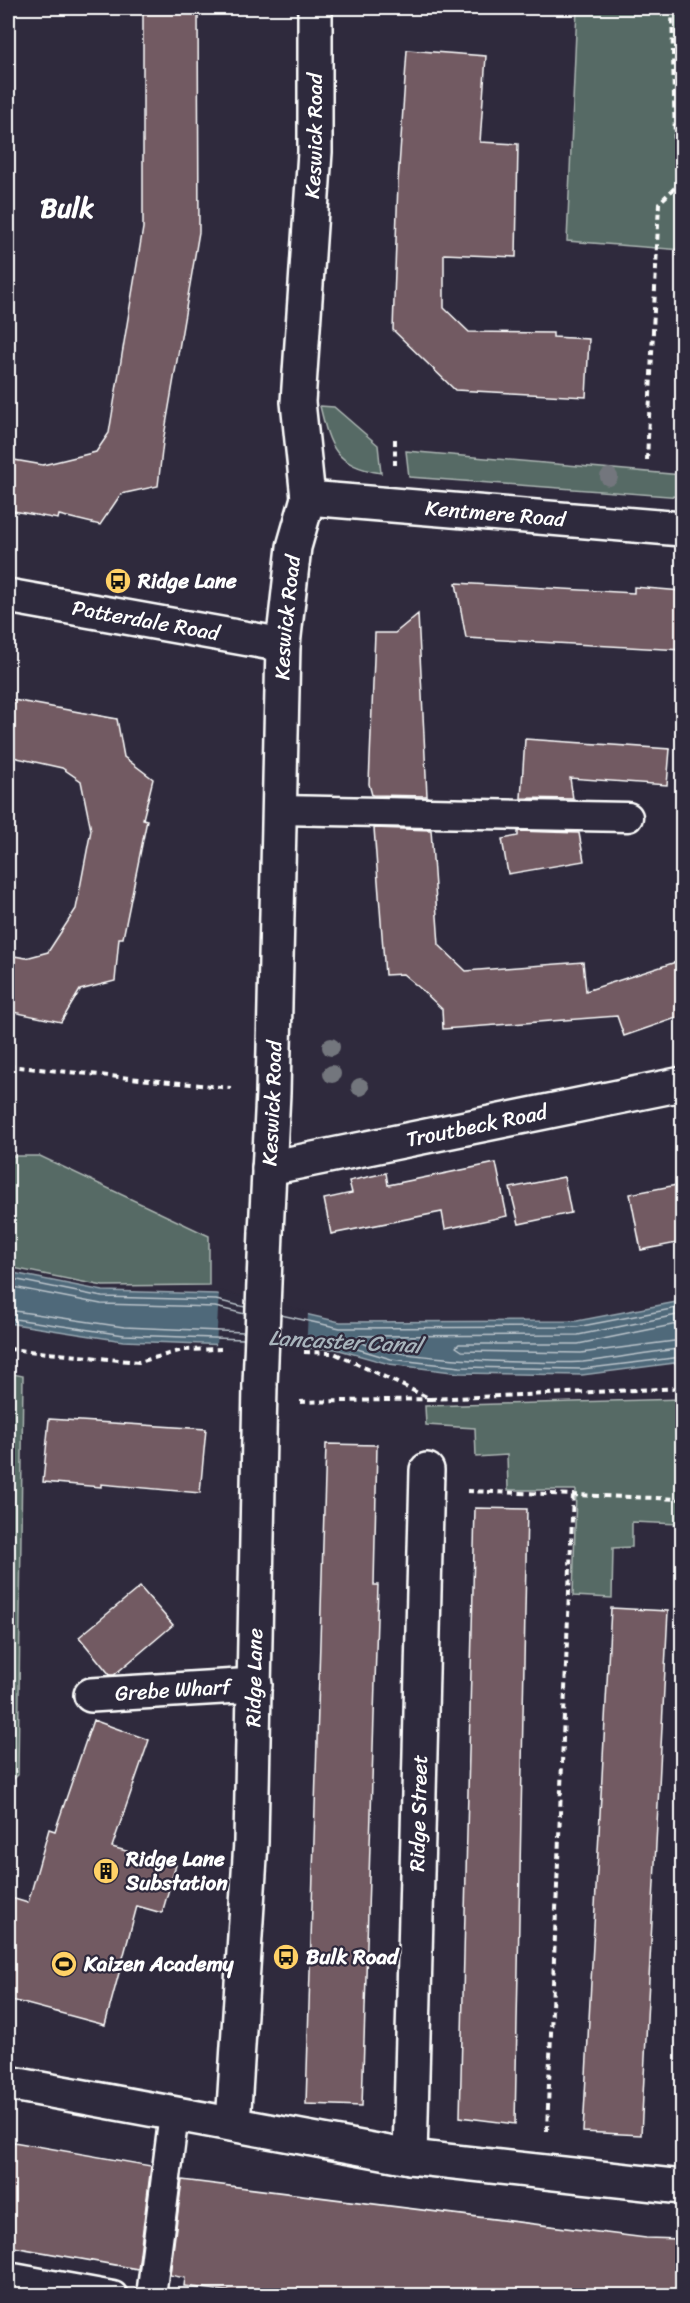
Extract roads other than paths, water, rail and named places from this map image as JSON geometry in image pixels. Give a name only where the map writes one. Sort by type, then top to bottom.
[{"type":"street","name":"Keswick Road","points":[[266,1232],[273,1093],[283,645],[294,547],[308,498],[298,402],[315,152],[315,8]]},
{"type":"street","name":"Kentmere Road","points":[[308,498],[682,529]]},
{"type":"street","name":"Patterdale Road","points":[[8,596],[283,645]]},
{"type":"street","name":"Troutbeck Road","points":[[269,1168],[682,1084]]},
{"type":"street","name":"Ridge Lane","points":[[233,2124],[251,1842],[260,1386],[266,1232]]},
{"type":"street","name":"Ridge Street","points":[[410,2157],[427,1480]]},
{"type":"street","name":"Grebe Wharf","points":[[91,1695],[255,1685]]},
{"type":"street","points":[[8,2083],[410,2157],[546,2174],[682,2187],[682,2173]]},
{"type":"lane","points":[[279,810],[628,817]]},
{"type":"lane","points":[[151,2295],[174,2114]]},
{"type":"lane","points":[[8,2277],[113,2295]]},
{"type":"water","name":"Lancaster Canal","points":[[8,1272],[103,1291],[217,1294],[340,1322],[577,1321],[682,1301],[682,1362],[582,1375],[460,1373],[389,1364],[336,1349],[123,1341],[8,1323]]},
{"type":"place","name":"Ridge Lane","points":[[118,581]]},
{"type":"place","name":"Ridge Lane Substation","points":[[106,1871]]},
{"type":"place","name":"Bulk Road","points":[[286,1957]]},
{"type":"place","name":"Kaizen Academy","points":[[64,1964]]},
{"type":"district","name":"Bulk","points":[[67,208]]}]
